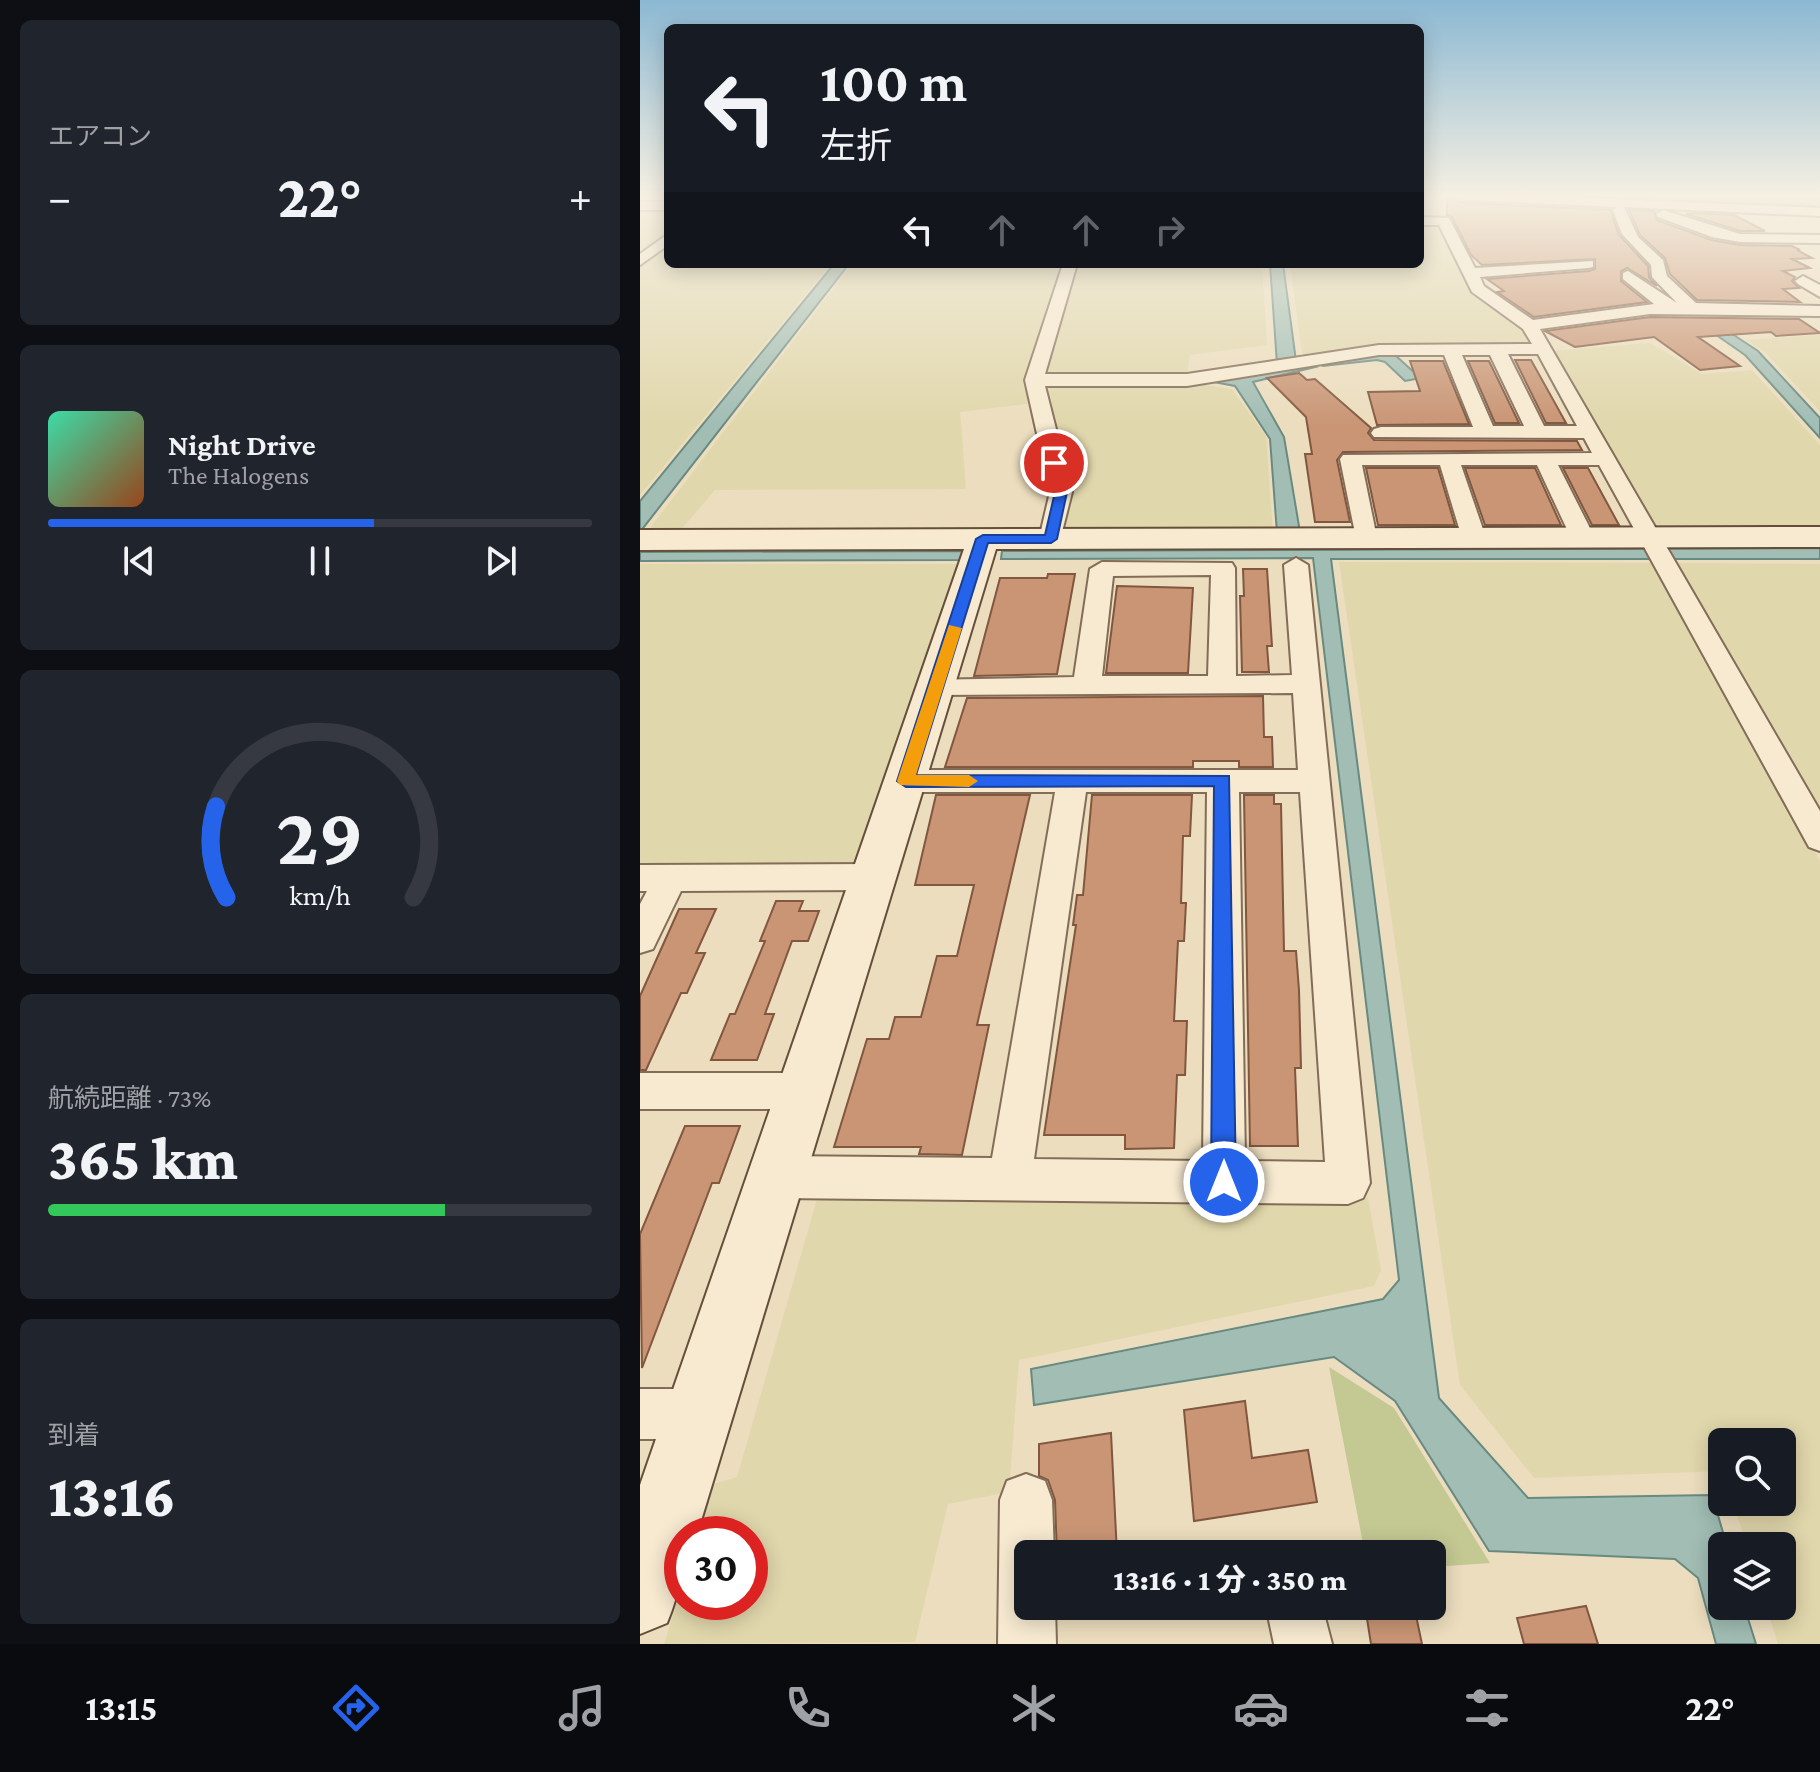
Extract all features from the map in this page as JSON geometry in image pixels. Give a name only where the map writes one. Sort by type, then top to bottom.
[{"type":"street","points":[[1051,539],[1061,492],[1034,380],[1067,273]]},
{"type":"street","points":[[1474,273],[1470,273],[1478,289],[1530,326],[1820,839]]},
{"type":"street","points":[[1659,273],[1660,277],[1691,308]]},
{"type":"street","points":[[1628,276],[1671,309]]},
{"type":"street","points":[[1803,281],[1820,292]]},
{"type":"street","points":[[1530,326],[1613,312],[1691,308],[1751,313],[1820,311]]},
{"type":"street","points":[[1034,380],[1187,380],[1379,350],[1544,349]]},
{"type":"street","points":[[1451,350],[1485,432]]},
{"type":"street","points":[[1497,350],[1537,432]]},
{"type":"street","points":[[1422,406],[1429,432]]},
{"type":"street","points":[[1381,433],[1588,432]]},
{"type":"street","points":[[1365,538],[1350,459],[1603,459]]},
{"type":"street","points":[[1448,459],[1474,538]]},
{"type":"street","points":[[1544,459],[1583,538]]},
{"type":"street","points":[[640,540],[1583,538],[1656,548],[1820,537]]},
{"type":"street","points":[[640,1596],[983,539]]},
{"type":"street","points":[[778,1177],[1348,1183],[1296,565]]},
{"type":"street","points":[[1087,685],[1102,569],[1223,568],[1222,685]]},
{"type":"street","points":[[935,686],[1306,684]]},
{"type":"street","points":[[1010,1180],[1072,780]]},
{"type":"street","points":[[1223,780],[1224,1182]]},
{"type":"street","points":[[906,781],[1313,781]]},
{"type":"street","points":[[640,939],[655,878],[875,877]]},
{"type":"street","points":[[640,1091],[806,1091]]},
{"type":"street","points":[[640,1414],[700,1414]]},
{"type":"street","points":[[1026,1500],[1027,1644]]},
{"type":"street","points":[[1297,1620],[1303,1644]]},
{"type":"shaded area","points":[[640,273],[824,273],[640,495]]},
{"type":"shaded area","points":[[845,273],[1060,273],[1026,373],[1034,403],[960,412],[966,489],[715,490],[679,532],[647,532]]},
{"type":"shaded area","points":[[1074,273],[1263,273],[1267,345],[1190,355],[1186,377],[1043,377]]},
{"type":"shaded area","points":[[1291,273],[1466,273],[1474,290],[1525,326],[1536,345],[1303,360]]},
{"type":"shaded area","points":[[1820,335],[1820,411],[1765,352],[1746,340]]},
{"type":"shaded area","points":[[1650,343],[1702,374],[1752,370],[1820,445],[1820,531],[1664,532],[1650,525],[1553,351]]},
{"type":"shaded area","points":[[1191,383],[1232,389],[1266,436],[1273,532],[1064,532],[1073,488],[1045,384]]},
{"type":"shaded area","points":[[1339,562],[1656,563],[1820,861],[1820,1644],[1778,1644],[1770,1620],[1796,1620],[1796,1532],[1743,1532],[1737,1516],[1796,1516],[1796,1428],[1708,1428],[1708,1472],[1534,1478],[1460,1385]]},
{"type":"shaded area","points":[[1673,563],[1820,564],[1820,819]]},
{"type":"shaded area","points":[[640,564],[961,564],[859,866],[640,867]]},
{"type":"shaded area","points":[[1368,1198],[1381,1270],[1374,1286],[1019,1360],[1009,1492],[948,1504],[915,1642],[664,1644],[671,1620],[768,1620],[768,1516],[703,1516],[713,1484],[737,1477],[817,1199]]},
{"type":"green space","points":[[1329,1367],[1394,1408],[1490,1563],[1446,1566],[1446,1540],[1362,1540]]},
{"type":"water","points":[[827,273],[842,273],[640,532],[640,501]]},
{"type":"water","points":[[1271,273],[1284,273],[1296,361],[1315,367],[1253,382],[1284,437],[1300,532],[1277,533],[1270,439],[1235,386],[1203,380],[1277,364]]},
{"type":"water","points":[[1714,322],[1758,351],[1820,418],[1820,438],[1745,355],[1699,323]]},
{"type":"water","points":[[1384,352],[1395,355],[1417,375],[1416,379],[1405,381],[1385,362],[1377,360],[1323,366],[1319,362]]},
{"type":"water","points":[[1820,548],[1820,559],[1331,559],[1439,1398],[1528,1498],[1708,1495],[1708,1516],[1718,1516],[1723,1532],[1708,1532],[1708,1615],[1698,1578],[1675,1559],[1489,1551],[1395,1401],[1334,1357],[1034,1405],[1031,1369],[1383,1299],[1399,1280],[1313,558],[1001,559],[1002,551]]},
{"type":"water","points":[[966,551],[962,560],[640,561],[640,552]]},
{"type":"water","points":[[1709,1620],[1748,1620],[1756,1644],[1716,1644]]},
{"type":"building","points":[[1567,273],[1621,273],[1621,281],[1647,302],[1534,317],[1497,292],[1504,291],[1487,279]]},
{"type":"building","points":[[1635,273],[1649,273],[1657,286]]},
{"type":"building","points":[[1786,273],[1795,277],[1792,281],[1799,288],[1783,289],[1800,302],[1697,300],[1670,274]]},
{"type":"building","points":[[1650,317],[1799,319],[1820,333],[1776,336],[1771,332],[1698,337],[1740,366],[1700,370],[1654,337],[1575,347],[1545,331]]},
{"type":"building","points":[[1515,360],[1531,360],[1566,423],[1546,423]]},
{"type":"building","points":[[1410,361],[1443,361],[1469,424],[1377,425],[1368,392],[1420,391]]},
{"type":"building","points":[[1468,361],[1489,361],[1519,423],[1495,423]]},
{"type":"building","points":[[1299,373],[1307,380],[1315,379],[1371,428],[1368,433],[1374,440],[1577,441],[1582,450],[1343,452],[1337,460],[1350,522],[1315,522],[1305,454],[1312,454],[1306,417],[1267,378]]},
{"type":"building","points":[[1366,468],[1438,468],[1455,525],[1378,525]]},
{"type":"building","points":[[1465,468],[1535,468],[1561,525],[1485,525]]},
{"type":"building","points":[[1563,468],[1588,468],[1619,525],[1592,525]]},
{"type":"building","points":[[1243,569],[1267,569],[1272,646],[1267,646],[1269,672],[1242,672],[1240,596],[1244,596]]},
{"type":"building","points":[[1048,574],[1075,574],[1057,674],[974,676],[1000,578],[1047,578]]},
{"type":"building","points":[[1117,586],[1193,588],[1188,673],[1106,673]]},
{"type":"building","points":[[1263,696],[1264,737],[1272,737],[1273,767],[1239,767],[1239,761],[1193,761],[1193,767],[945,767],[967,698]]},
{"type":"building","points":[[936,795],[1030,795],[977,1025],[989,1025],[962,1155],[919,1154],[921,1147],[834,1147],[867,1039],[889,1039],[895,1017],[921,1017],[937,956],[957,956],[974,885],[915,885]]},
{"type":"building","points":[[1092,795],[1192,795],[1190,836],[1183,836],[1181,903],[1186,903],[1184,941],[1178,941],[1174,1021],[1187,1021],[1185,1075],[1177,1075],[1174,1148],[1125,1149],[1125,1135],[1044,1135],[1076,925],[1073,925],[1077,895],[1083,895]]},
{"type":"building","points":[[1244,795],[1274,795],[1274,804],[1281,804],[1284,951],[1296,951],[1299,990],[1301,1068],[1295,1068],[1298,1146],[1250,1146]]},
{"type":"building","points":[[776,901],[803,901],[799,911],[819,911],[808,941],[792,941],[765,1014],[774,1014],[757,1060],[711,1060],[730,1014],[735,1014],[765,941],[760,941]]},
{"type":"building","points":[[679,909],[716,909],[696,953],[705,953],[687,993],[681,993],[646,1070],[640,1070],[640,996]]},
{"type":"building","points":[[685,1126],[740,1126],[719,1183],[712,1183],[642,1368],[640,1234]]},
{"type":"building","points":[[1245,1401],[1252,1458],[1308,1450],[1317,1502],[1194,1521],[1184,1410]]},
{"type":"building","points":[[1111,1433],[1116,1540],[1056,1540],[1055,1500],[1048,1480],[1039,1476],[1039,1444]]},
{"type":"building","points":[[1586,1606],[1598,1644],[1524,1644],[1517,1618]]},
{"type":"building","points":[[1367,1620],[1417,1620],[1422,1644],[1371,1644]]},
{"type":"slow traffic","points":[[954,628],[906,781],[969,781]]},
{"type":"route","points":[[1054,463],[1061,492],[1051,539],[983,539],[906,781],[1223,780],[1224,1182]]}]
